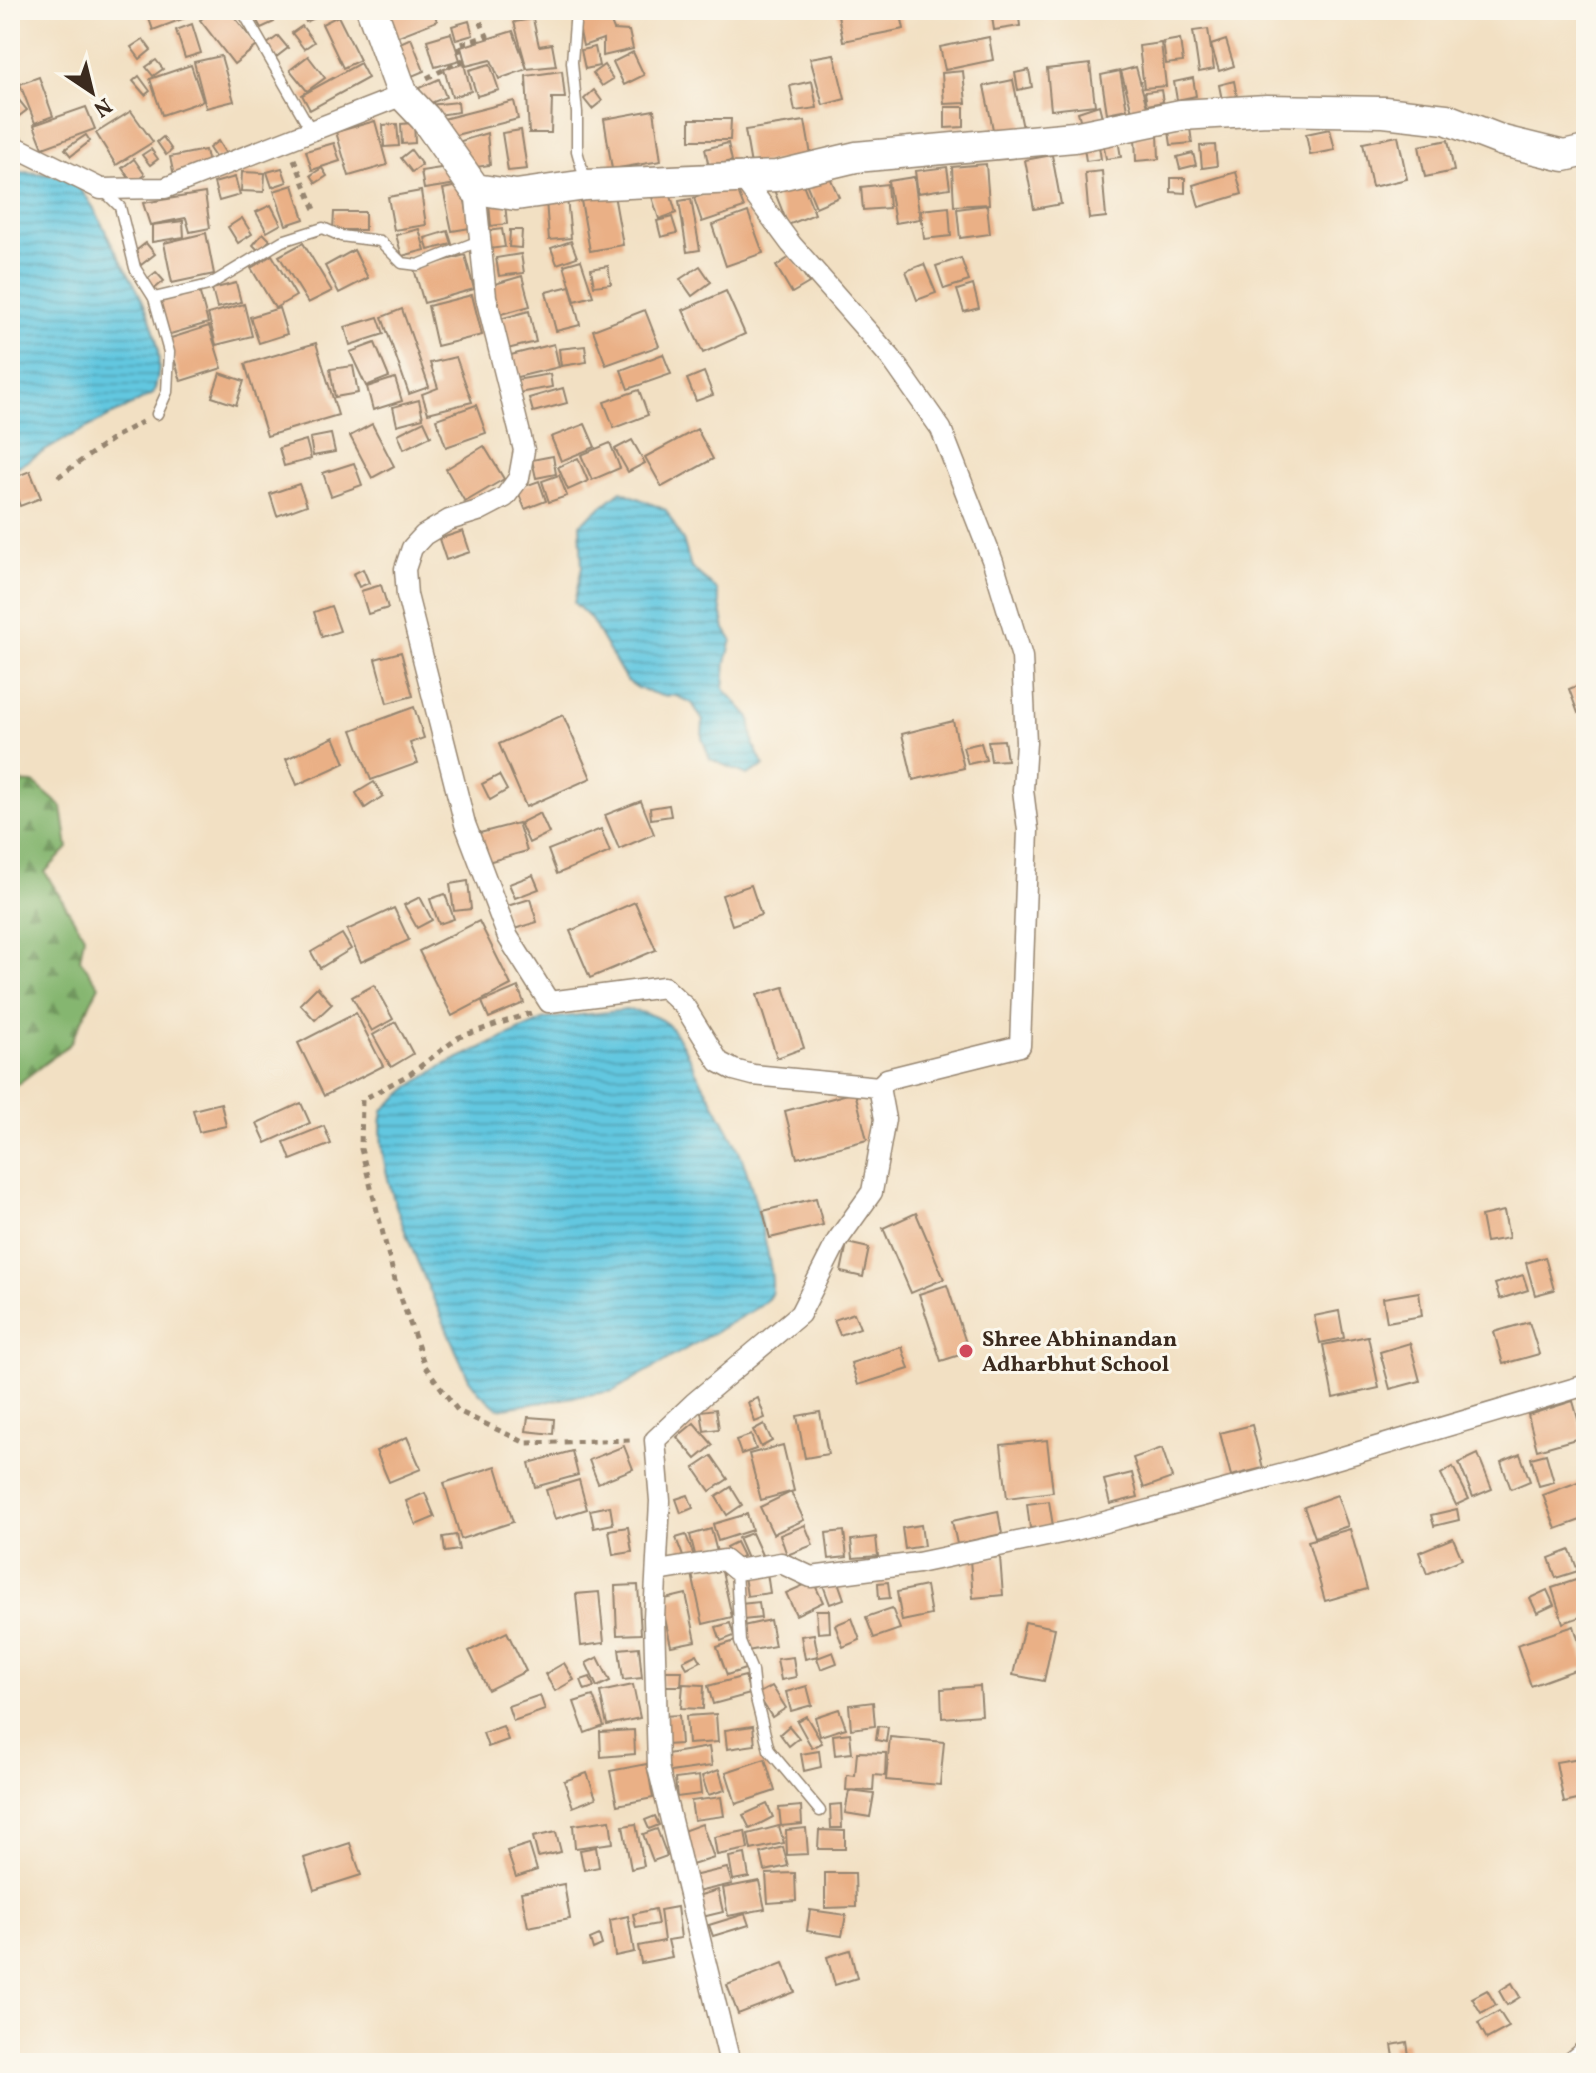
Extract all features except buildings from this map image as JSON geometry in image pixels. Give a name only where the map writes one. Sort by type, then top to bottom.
[{"type":"street","points":[[372,10],[403,95],[425,118],[475,189],[486,297],[524,450],[519,478],[505,497],[478,511],[449,520],[424,535],[412,548],[405,569],[407,595],[465,824],[508,937],[549,1002],[664,987],[685,1007],[719,1062],[734,1070],[753,1075],[879,1087]]},
{"type":"street","points":[[10,144],[101,189],[165,188],[403,95]]},
{"type":"street","points":[[475,189],[516,195],[586,185],[776,176],[856,157],[1074,137],[1181,115],[1267,110],[1384,112],[1446,119],[1503,141],[1564,156],[1586,151]]},
{"type":"street","points":[[743,179],[791,244],[891,358],[941,429],[993,562],[1022,657],[1026,742],[1023,790],[1028,830],[1020,1046],[887,1079],[879,1087]]},
{"type":"street","points":[[730,2063],[658,1767],[654,1618],[660,1501],[655,1440],[800,1314],[837,1241],[872,1192],[885,1119],[879,1087]]},
{"type":"street","points":[[658,1571],[724,1560],[736,1570],[781,1563],[811,1577],[918,1563],[1075,1530],[1295,1471],[1586,1385]]},
{"type":"street","points":[[1570,2063],[1586,2050]]},
{"type":"lane","points":[[242,10],[311,130]]},
{"type":"lane","points":[[576,10],[572,62],[577,151],[586,185]]},
{"type":"lane","points":[[101,189],[120,207],[135,268],[154,298],[169,352],[167,392],[157,414]]},
{"type":"lane","points":[[154,298],[209,285],[282,241],[323,228],[341,236],[380,241],[402,263],[418,265],[479,241]]},
{"type":"lane","points":[[736,1570],[740,1642],[752,1671],[769,1750],[820,1811]]},
{"type":"path","points":[[403,95],[435,72],[463,60],[458,45],[487,36],[475,10]]},
{"type":"path","points":[[286,140],[323,228]]},
{"type":"path","points":[[58,477],[118,435],[157,414]]},
{"type":"path","points":[[549,1002],[522,1018],[459,1037],[410,1074],[362,1100],[361,1149],[368,1181],[396,1284],[425,1366],[458,1411],[526,1443],[655,1440]]},
{"type":"green space","points":[[10,782],[34,783],[62,807],[68,848],[45,872],[84,936],[80,959],[99,986],[70,1044],[10,1090]]},
{"type":"water","points":[[10,173],[62,178],[74,184],[86,197],[150,317],[159,355],[153,394],[10,471]]},
{"type":"water","points":[[621,491],[666,510],[684,543],[691,567],[717,590],[725,629],[732,640],[724,689],[750,717],[754,746],[764,766],[747,775],[710,759],[702,738],[703,721],[692,703],[674,695],[662,696],[638,688],[626,680],[590,618],[574,603],[582,567],[580,524]]},
{"type":"water","points":[[626,1010],[650,1015],[670,1027],[730,1132],[743,1162],[761,1224],[770,1267],[771,1294],[756,1308],[613,1391],[498,1409],[469,1379],[405,1232],[383,1156],[383,1110],[411,1086],[444,1065],[545,1019]]},
{"type":"place","name":"Shree Abhinandan Adharbhut School","points":[[966,1351]]}]
